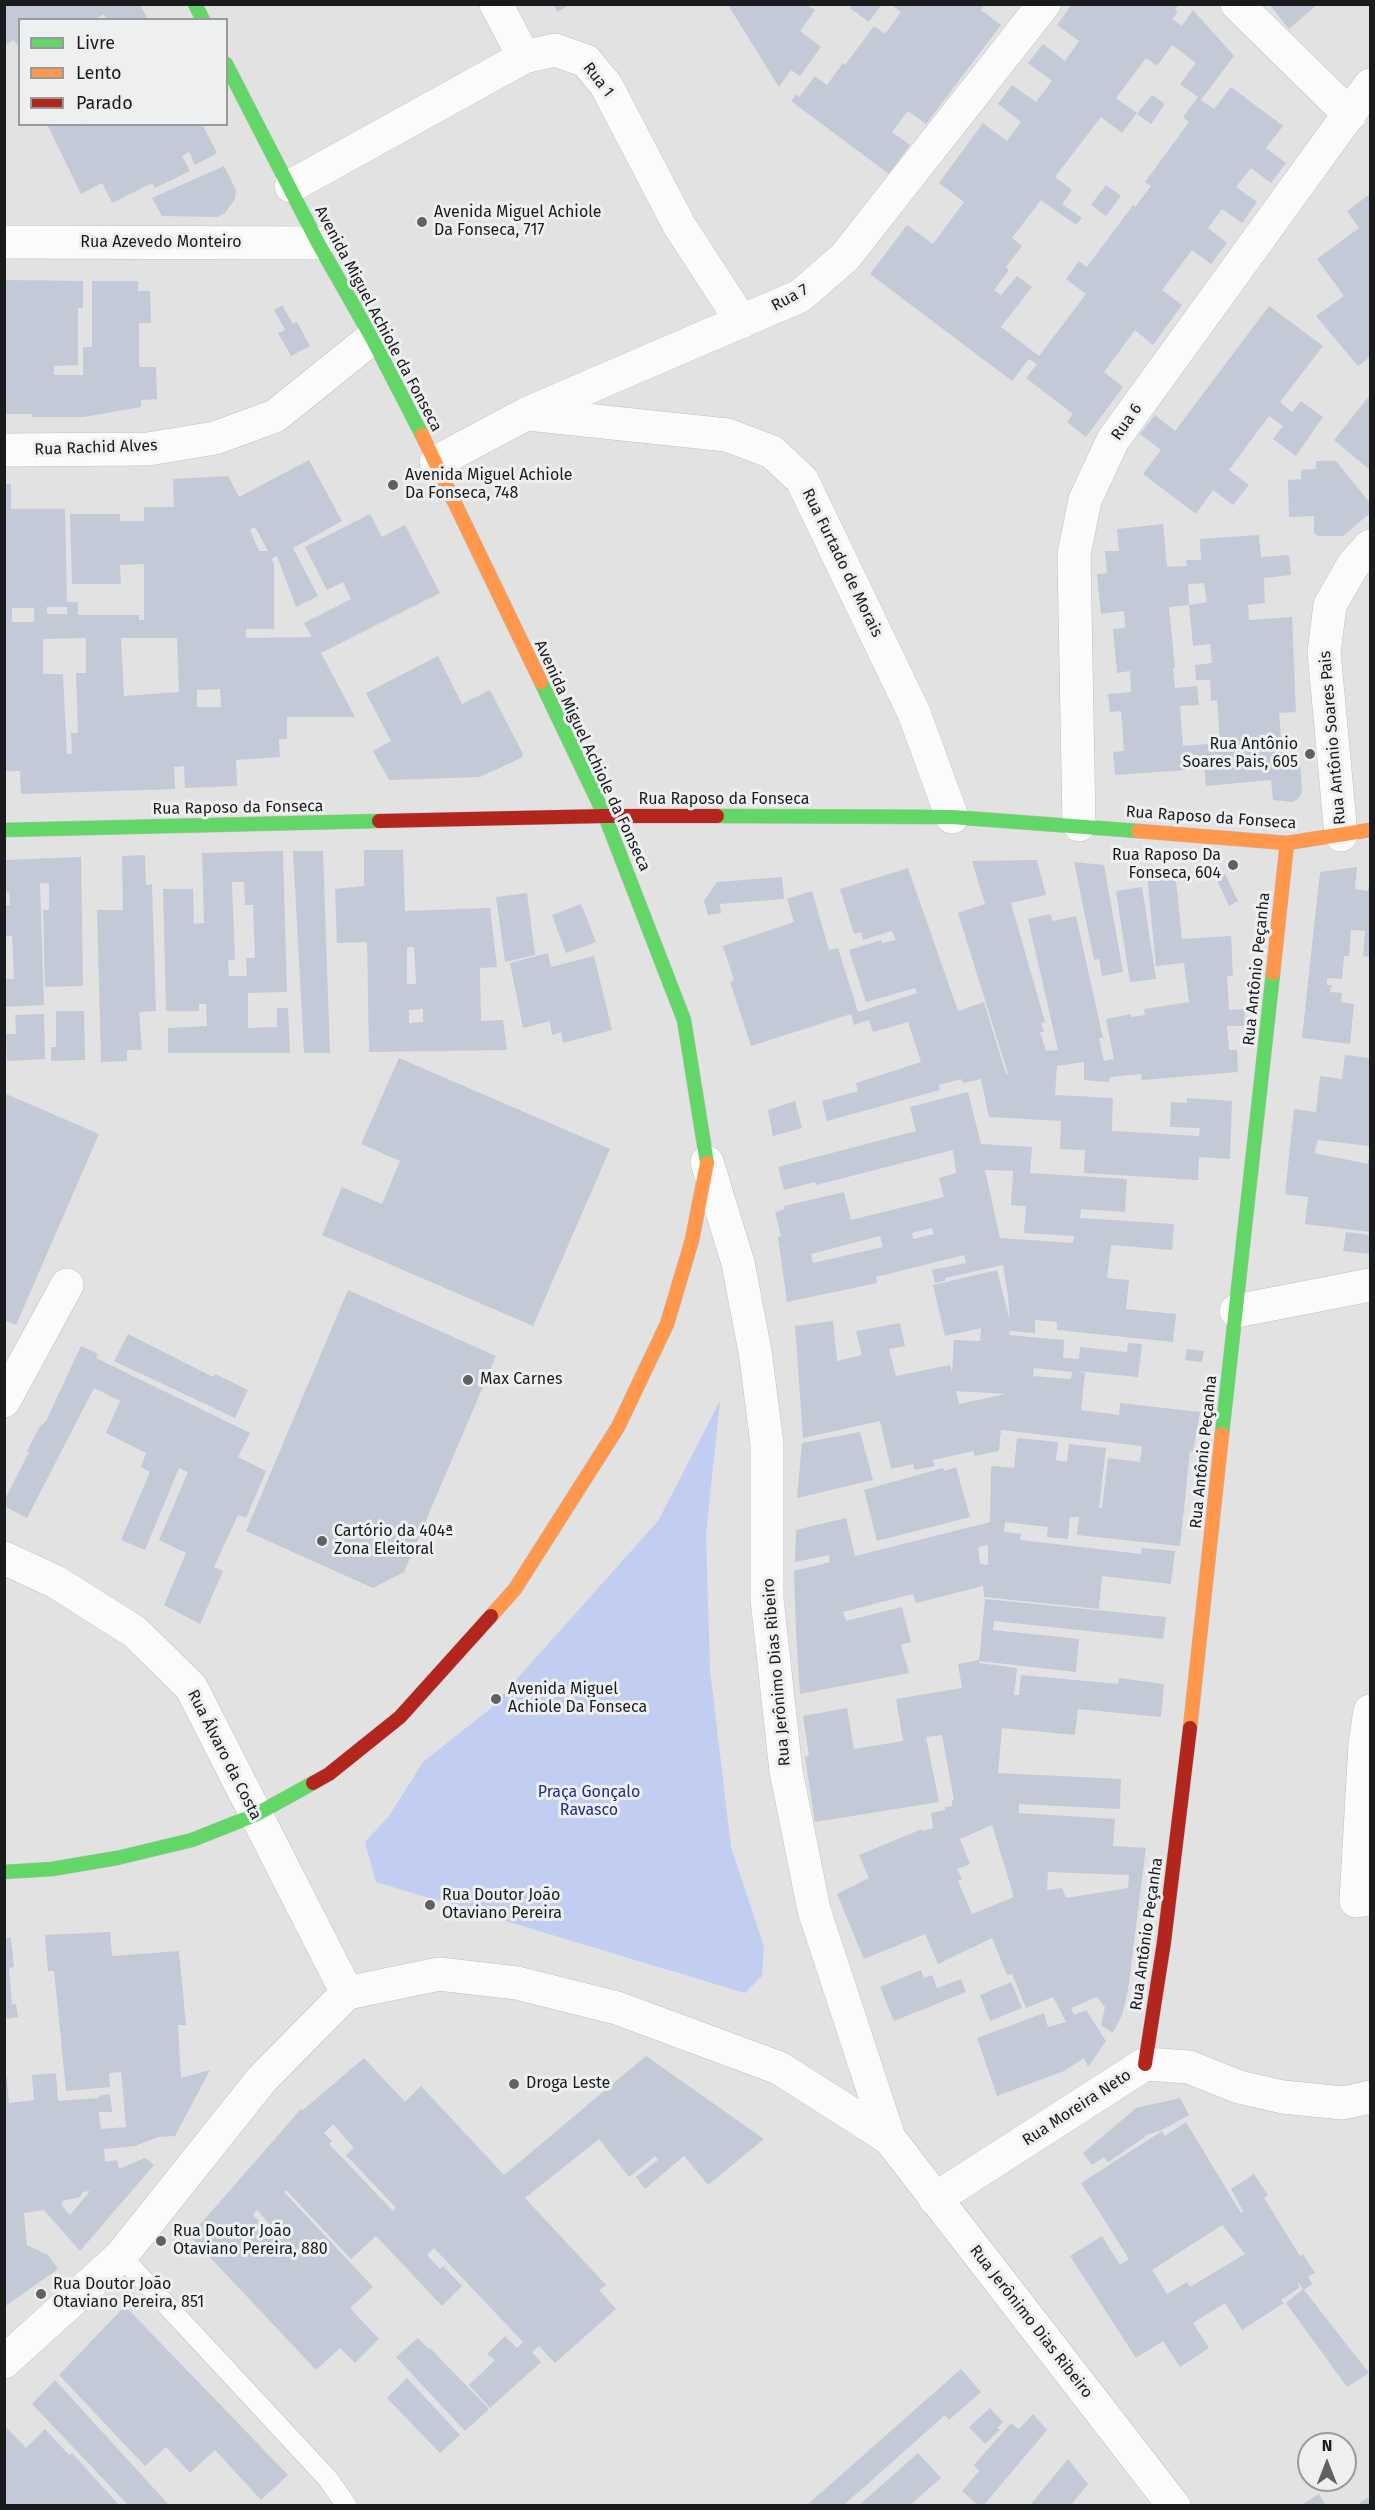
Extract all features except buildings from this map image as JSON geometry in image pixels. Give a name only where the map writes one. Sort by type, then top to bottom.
[{"type":"street","points":[[195,4],[202,18]]},
{"type":"street","points":[[496,4],[524,57]]},
{"type":"street","name":"Rua 7","points":[[436,462],[526,414],[800,296],[845,257],[1044,4]]},
{"type":"street","points":[[1237,4],[1350,115]]},
{"type":"street","name":"Rua 1","points":[[291,186],[524,57],[555,50],[586,61],[606,85],[680,225],[742,322]]},
{"type":"street","name":"Avenida Miguel Achiole da Fonseca","points":[[4,1872],[52,1869],[117,1858],[192,1840],[255,1815],[329,1774],[400,1717],[515,1589],[618,1427],[667,1324],[692,1240],[707,1162],[684,1020],[605,816],[436,462],[372,338],[318,243],[291,186],[228,68]]},
{"type":"street","name":"Rua 6","points":[[1079,825],[1074,554],[1085,500],[1113,440],[1371,85]]},
{"type":"street","name":"Rua Azevedo Monteiro","points":[[4,242],[318,243]]},
{"type":"street","name":"Rua Rachid Alves","points":[[4,450],[148,449],[214,438],[275,417],[372,338]]},
{"type":"street","name":"Rua Furtado de Morais","points":[[526,414],[727,435],[772,452],[802,480],[914,713],[952,817]]},
{"type":"street","name":"Rua Antônio Soares Pais","points":[[1356,833],[1324,652],[1330,605],[1353,565],[1371,546]]},
{"type":"street","name":"Rua Raposo da Fonseca","points":[[4,830],[605,816],[952,817],[1079,825],[1287,843],[1356,833]]},
{"type":"street","name":"Rua Antônio Peçanha","points":[[1145,2064],[1164,1942],[1182,1795],[1287,843]]},
{"type":"street","name":"Rua Jerônimo Dias Ribeiro","points":[[707,1162],[738,1263],[755,1351],[767,1444],[767,1599],[786,1771],[814,1910],[890,2138],[1174,2505]]},
{"type":"street","points":[[4,1401],[67,1285]]},
{"type":"street","points":[[1236,1311],[1371,1285]]},
{"type":"street","name":"Rua Álvaro da Costa","points":[[4,1558],[56,1582],[135,1632],[191,1687],[346,1993]]},
{"type":"street","points":[[1371,1711],[1365,1744],[1356,1901],[1371,1899]]},
{"type":"street","name":"Rua Jerônimo Dias Ribeiro","points":[[346,1993],[439,1974],[517,1983],[617,2008],[779,2068],[890,2138]]},
{"type":"street","points":[[4,2362],[121,2256],[262,2079],[346,1993]]},
{"type":"street","name":"Rua Moreira Neto","points":[[935,2199],[1145,2064],[1189,2067],[1239,2087],[1282,2097],[1343,2103],[1371,2097]]},
{"type":"lane","points":[[121,2256],[328,2480],[347,2505]]},
{"type":"green space","name":"Praça Gonçalo Ravasco","points":[[720,1401],[706,1534],[710,1670],[731,1847],[764,1947],[762,1976],[745,1993],[376,1882],[365,1842],[389,1816],[423,1762],[490,1709],[658,1521]]},
{"type":"traffic: fast","points":[[195,4],[202,18]]},
{"type":"traffic: fast","points":[[228,68],[318,243],[372,338],[422,435]]},
{"type":"traffic: fast","points":[[541,682],[605,816],[684,1020],[707,1163]]},
{"type":"traffic: fast","points":[[717,816],[952,817],[1138,831]]},
{"type":"traffic: fast","points":[[4,830],[379,821]]},
{"type":"traffic: fast","points":[[1222,1434],[1273,973]]},
{"type":"traffic: fast","points":[[4,1872],[52,1869],[117,1858],[192,1840],[255,1815],[313,1783]]},
{"type":"traffic: slow","points":[[422,435],[541,682]]},
{"type":"traffic: slow","points":[[1138,831],[1287,843],[1370,830]]},
{"type":"traffic: slow","points":[[1273,973],[1287,843]]},
{"type":"traffic: slow","points":[[491,1616],[515,1589],[618,1427],[667,1324],[692,1240],[707,1163]]},
{"type":"traffic: slow","points":[[1190,1728],[1222,1434]]},
{"type":"traffic: jam","points":[[379,821],[717,816]]},
{"type":"traffic: jam","points":[[313,1783],[329,1774],[400,1717],[491,1616]]},
{"type":"traffic: jam","points":[[1145,2064],[1164,1942],[1190,1728]]},
{"type":"place","name":"Avenida Miguel Achiole Da Fonseca, 717","points":[[422,222]]},
{"type":"place","name":"Avenida Miguel Achiole Da Fonseca, 748","points":[[393,485]]},
{"type":"place","name":"Rua Antônio Soares Pais, 605","points":[[1310,754]]},
{"type":"place","name":"Rua Raposo Da Fonseca, 604","points":[[1233,865]]},
{"type":"place","name":"Max Carnes","points":[[468,1380]]},
{"type":"place","name":"Cartório da 404ª Zona Eleitoral","points":[[322,1541]]},
{"type":"place","name":"Avenida Miguel Achiole Da Fonseca","points":[[496,1699]]},
{"type":"place","name":"Rua Doutor João Otaviano Pereira","points":[[430,1905]]},
{"type":"place","name":"Droga Leste","points":[[514,2084]]},
{"type":"place","name":"Rua Doutor João Otaviano Pereira, 880","points":[[161,2241]]},
{"type":"place","name":"Rua Doutor João Otaviano Pereira, 851","points":[[41,2294]]}]
